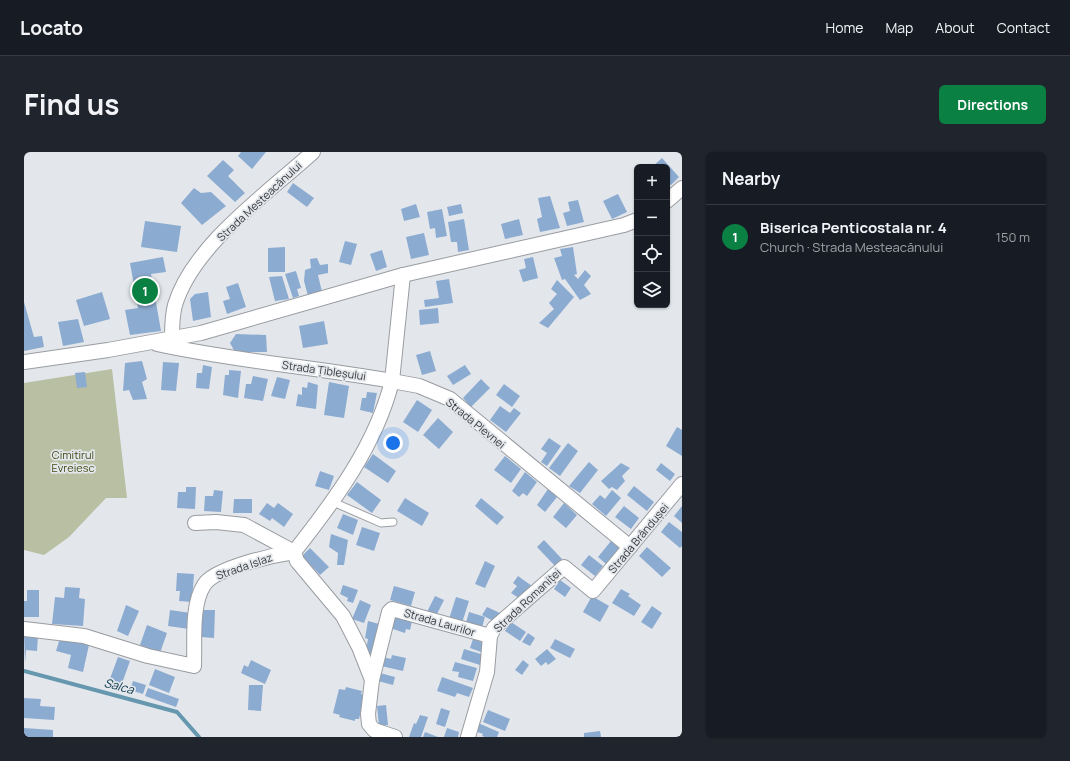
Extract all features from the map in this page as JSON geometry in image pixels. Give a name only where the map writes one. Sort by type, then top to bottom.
[{"type":"street","name":"Strada Mesteacănului","points":[[172,338],[172,323],[175,305],[192,269],[228,227],[313,152]]},
{"type":"street","points":[[669,200],[682,188]]},
{"type":"street","name":"Strada Țibleșului","points":[[24,362],[150,343],[172,338],[252,319],[403,275],[624,225],[634,221]]},
{"type":"street","points":[[395,737],[374,730],[369,724],[368,714],[372,680],[359,647],[343,616],[297,561],[294,552],[333,502],[375,428],[386,405],[392,381],[403,275]]},
{"type":"street","name":"Strada Țibleșului","points":[[150,343],[217,356],[327,370],[392,381]]},
{"type":"street","name":"Strada Plevnei","points":[[392,381],[418,386],[450,399],[630,546]]},
{"type":"street","name":"Strada Brândușei","points":[[593,592],[682,484]]},
{"type":"street","name":"Strada Islaz","points":[[195,523],[216,522],[244,526],[294,552]]},
{"type":"street","name":"Strada Islaz","points":[[24,629],[84,636],[148,656],[194,666],[196,605],[204,584],[212,576],[235,567],[294,552]]},
{"type":"street","name":"Strada Romaniței","points":[[468,737],[487,672],[490,636],[494,628],[564,567],[593,592]]},
{"type":"street","name":"Strada Laurilor","points":[[372,680],[389,612],[392,609],[490,636]]},
{"type":"lane","points":[[333,502],[381,523],[393,522]]},
{"type":"green space","name":"Cimitirul Evreiesc","points":[[112,369],[127,498],[106,498],[69,537],[44,555],[24,550],[24,383]]},
{"type":"building","points":[[241,152],[266,152],[252,169],[238,156]]},
{"type":"building","points":[[662,158],[667,164],[655,164]]},
{"type":"building","points":[[223,160],[234,170],[228,176],[245,193],[235,202],[207,176]]},
{"type":"building","points":[[670,167],[679,177],[671,185],[670,184]]},
{"type":"building","points":[[293,183],[314,198],[307,207],[287,192]]},
{"type":"building","points":[[194,188],[201,193],[211,192],[226,206],[202,225],[181,203]]},
{"type":"building","points":[[618,194],[627,212],[612,219],[603,201]]},
{"type":"building","points":[[550,196],[560,228],[540,232],[537,219],[542,217],[538,198]]},
{"type":"building","points":[[578,200],[584,222],[567,226],[563,213],[570,211],[568,202]]},
{"type":"building","points":[[416,204],[420,217],[404,221],[401,209]]},
{"type":"building","points":[[461,204],[463,213],[449,216],[447,207]]},
{"type":"building","points":[[442,209],[447,236],[436,238],[435,228],[430,229],[427,212]]},
{"type":"building","points":[[464,219],[469,250],[458,252],[457,242],[451,242],[448,222]]},
{"type":"building","points":[[519,219],[523,235],[505,239],[501,224]]},
{"type":"building","points":[[145,221],[181,226],[177,252],[141,247]]},
{"type":"building","points":[[424,233],[429,255],[411,259],[406,237]]},
{"type":"building","points":[[345,241],[357,244],[351,265],[339,262]]},
{"type":"building","points":[[285,247],[285,272],[268,272],[268,248]]},
{"type":"building","points":[[573,247],[577,274],[574,275],[578,279],[585,270],[591,276],[584,285],[591,294],[580,300],[565,279],[562,280],[554,258],[562,256],[560,249]]},
{"type":"building","points":[[382,250],[387,267],[376,271],[370,254]]},
{"type":"building","points":[[163,257],[166,272],[151,274],[161,331],[130,335],[125,310],[138,308],[130,263]]},
{"type":"building","points":[[533,257],[538,278],[523,282],[519,270],[526,268],[524,259]]},
{"type":"building","points":[[317,258],[320,265],[328,264],[328,273],[318,275],[322,292],[308,296],[304,281],[305,270],[311,268],[310,259]]},
{"type":"building","points":[[296,271],[301,288],[297,289],[299,296],[293,298],[285,274]]},
{"type":"building","points":[[282,276],[289,299],[275,301],[269,277]]},
{"type":"building","points":[[449,279],[453,303],[425,307],[424,300],[439,298],[436,281]]},
{"type":"building","points":[[557,280],[574,297],[548,328],[539,323],[554,309],[549,303],[557,294],[551,289]]},
{"type":"building","points":[[238,283],[246,307],[227,314],[223,301],[230,299],[226,287]]},
{"type":"building","points":[[102,292],[110,319],[84,326],[76,300]]},
{"type":"building","points":[[208,292],[211,317],[193,321],[190,299],[195,294]]},
{"type":"building","points":[[24,302],[34,337],[42,336],[44,347],[24,351]]},
{"type":"building","points":[[438,308],[439,323],[420,325],[419,310]]},
{"type":"building","points":[[78,319],[84,342],[63,346],[58,322]]},
{"type":"building","points":[[324,321],[328,344],[303,348],[299,326]]},
{"type":"building","points":[[236,334],[266,335],[267,352],[235,352],[230,343]]},
{"type":"building","points":[[430,351],[436,371],[422,375],[416,355]]},
{"type":"building","points":[[142,361],[147,379],[142,382],[147,399],[133,400],[129,390],[123,391],[125,363]]},
{"type":"building","points":[[163,362],[179,363],[176,391],[161,390]]},
{"type":"building","points":[[203,365],[212,367],[209,389],[196,388],[197,373],[202,373]]},
{"type":"building","points":[[465,365],[471,374],[453,385],[447,376]]},
{"type":"building","points":[[229,370],[241,371],[238,398],[223,395],[225,375],[229,375]]},
{"type":"building","points":[[85,372],[87,387],[77,388],[75,373]]},
{"type":"building","points":[[253,376],[268,379],[263,401],[244,398],[246,384],[251,384]]},
{"type":"building","points":[[277,377],[290,380],[285,399],[271,396]]},
{"type":"building","points":[[481,379],[490,388],[471,407],[463,398]]},
{"type":"building","points":[[308,382],[318,385],[316,409],[296,406],[298,394],[302,395],[302,387],[307,388]]},
{"type":"building","points":[[329,382],[349,386],[344,418],[324,415]]},
{"type":"building","points":[[504,384],[520,396],[512,407],[496,395]]},
{"type":"building","points":[[367,392],[377,393],[373,413],[360,410],[362,398],[366,398]]},
{"type":"building","points":[[417,400],[432,410],[418,432],[403,422]]},
{"type":"building","points":[[500,406],[510,413],[514,408],[521,413],[506,432],[490,420]]},
{"type":"building","points":[[438,418],[453,432],[439,449],[423,435]]},
{"type":"building","points":[[677,427],[682,430],[682,456],[666,446]]},
{"type":"building","points":[[549,438],[561,446],[547,466],[541,462],[547,453],[541,449]]},
{"type":"building","points":[[568,443],[578,451],[560,476],[549,468]]},
{"type":"building","points":[[373,454],[396,471],[388,483],[364,467]]},
{"type":"building","points":[[505,456],[521,469],[511,483],[494,470]]},
{"type":"building","points":[[589,462],[598,470],[580,493],[569,486]]},
{"type":"building","points":[[621,463],[630,468],[622,476],[625,481],[617,490],[612,487],[609,489],[601,481]]},
{"type":"building","points":[[661,463],[675,474],[670,481],[656,470]]},
{"type":"building","points":[[320,471],[334,476],[329,490],[315,486]]},
{"type":"building","points":[[525,472],[537,482],[527,496],[523,493],[519,497],[512,491]]},
{"type":"building","points":[[357,482],[381,500],[372,513],[347,495]]},
{"type":"building","points":[[634,486],[654,502],[647,511],[627,495]]},
{"type":"building","points":[[186,487],[196,487],[195,509],[177,508],[178,492],[186,492]]},
{"type":"building","points":[[548,489],[557,497],[545,512],[537,505]]},
{"type":"building","points":[[214,490],[223,491],[221,512],[204,511],[205,496],[213,496]]},
{"type":"building","points":[[612,490],[621,498],[606,516],[592,504],[600,495],[605,499]]},
{"type":"building","points":[[405,498],[429,513],[422,526],[397,511]]},
{"type":"building","points":[[481,498],[504,517],[497,525],[475,506]]},
{"type":"building","points":[[234,499],[252,499],[252,513],[233,513]]},
{"type":"building","points":[[267,503],[274,508],[278,503],[293,514],[284,527],[272,518],[270,521],[259,514]]},
{"type":"building","points":[[564,503],[577,515],[566,528],[553,517]]},
{"type":"building","points":[[624,506],[639,518],[631,529],[615,517]]},
{"type":"building","points":[[682,506],[682,523],[674,516]]},
{"type":"building","points":[[343,514],[358,520],[353,535],[337,528]]},
{"type":"building","points":[[669,522],[682,532],[682,546],[680,548],[661,532]]},
{"type":"building","points":[[362,527],[380,533],[374,551],[356,545]]},
{"type":"building","points":[[331,534],[348,540],[344,565],[337,565],[338,553],[329,547]]},
{"type":"building","points":[[544,540],[562,559],[555,566],[537,547]]},
{"type":"building","points":[[611,541],[620,549],[606,564],[598,557]]},
{"type":"building","points":[[647,547],[671,568],[662,577],[639,556]]},
{"type":"building","points":[[310,548],[329,567],[320,575],[302,556]]},
{"type":"building","points":[[589,555],[603,566],[595,576],[581,565]]},
{"type":"building","points":[[485,561],[495,566],[485,588],[475,584]]},
{"type":"building","points":[[177,573],[194,574],[192,602],[179,601],[180,591],[176,591]]},
{"type":"building","points":[[518,576],[532,586],[522,600],[511,593],[517,586],[513,583]]},
{"type":"building","points":[[560,580],[571,588],[565,597],[554,589]]},
{"type":"building","points":[[343,585],[358,590],[353,603],[347,601],[348,598],[340,594]]},
{"type":"building","points":[[394,586],[415,592],[411,606],[390,600]]},
{"type":"building","points":[[65,587],[80,588],[79,598],[85,599],[83,626],[52,624],[55,597],[64,598]]},
{"type":"building","points":[[621,589],[630,594],[628,596],[641,605],[634,616],[612,603]]},
{"type":"building","points":[[27,590],[39,590],[39,617],[24,617],[24,601],[27,601]]},
{"type":"building","points":[[435,596],[444,600],[436,616],[427,612]]},
{"type":"building","points":[[592,596],[609,606],[600,622],[583,612]]},
{"type":"building","points":[[456,597],[469,601],[462,623],[449,619]]},
{"type":"building","points":[[360,600],[371,605],[364,623],[352,619]]},
{"type":"building","points":[[126,605],[139,611],[128,636],[117,631]]},
{"type":"building","points":[[652,606],[662,613],[652,629],[641,622]]},
{"type":"building","points":[[487,607],[500,613],[495,622],[482,615]]},
{"type":"building","points":[[170,610],[191,613],[189,629],[168,626]]},
{"type":"building","points":[[202,610],[215,610],[214,638],[201,637]]},
{"type":"building","points":[[394,612],[413,617],[410,630],[406,629],[405,633],[390,628]]},
{"type":"building","points":[[469,612],[485,617],[481,631],[465,626]]},
{"type":"building","points":[[368,621],[383,625],[374,663],[366,650],[368,639],[365,638]]},
{"type":"building","points":[[511,622],[526,632],[520,641],[505,631]]},
{"type":"building","points":[[147,625],[167,633],[160,653],[140,645]]},
{"type":"building","points":[[528,633],[535,638],[530,646],[522,642]]},
{"type":"building","points":[[24,634],[38,635],[37,651],[26,650],[25,663]]},
{"type":"building","points":[[60,638],[89,645],[83,672],[68,668],[71,655],[56,651]]},
{"type":"building","points":[[473,639],[487,644],[484,653],[470,648]]},
{"type":"building","points":[[555,639],[575,649],[570,658],[550,648]]},
{"type":"building","points":[[464,649],[484,655],[480,665],[461,659]]},
{"type":"building","points":[[547,649],[556,659],[548,665],[546,662],[541,666],[535,659]]},
{"type":"building","points":[[392,655],[406,658],[403,671],[381,666],[383,657],[391,659]]},
{"type":"building","points":[[118,657],[130,661],[120,689],[108,684]]},
{"type":"building","points":[[251,660],[271,670],[265,684],[241,673],[244,665],[248,667]]},
{"type":"building","points":[[523,660],[529,665],[522,675],[515,670]]},
{"type":"building","points":[[455,662],[477,668],[473,681],[458,677],[459,672],[452,671]]},
{"type":"building","points":[[155,669],[175,677],[169,693],[149,685]]},
{"type":"building","points":[[380,673],[395,677],[393,685],[378,681]]},
{"type":"building","points":[[442,677],[473,688],[469,697],[457,693],[455,697],[437,691]]},
{"type":"building","points":[[133,681],[146,685],[143,694],[130,690]]},
{"type":"building","points":[[249,685],[263,685],[261,711],[248,710]]},
{"type":"building","points":[[346,687],[362,691],[361,694],[365,695],[359,719],[355,719],[355,721],[339,717],[340,715],[333,713],[339,689],[345,690]]},
{"type":"building","points":[[148,688],[179,699],[176,707],[145,696]]},
{"type":"building","points":[[24,698],[41,699],[40,706],[55,707],[54,720],[24,718]]},
{"type":"building","points":[[386,705],[388,725],[379,726],[377,706]]},
{"type":"building","points":[[441,708],[450,711],[445,727],[436,724]]},
{"type":"building","points":[[488,710],[510,719],[505,731],[483,722]]},
{"type":"building","points":[[420,715],[428,717],[421,737],[409,737],[414,723],[416,724]]},
{"type":"building","points":[[478,723],[499,732],[497,737],[485,737],[482,736],[483,734],[475,731]]},
{"type":"building","points":[[24,728],[53,730],[53,737],[24,737]]},
{"type":"building","points":[[447,728],[459,732],[458,737],[444,737]]},
{"type":"building","points":[[600,731],[601,737],[584,737],[584,733]]},
{"type":"building","points":[[425,732],[438,737],[423,737]]},
{"type":"waterway","name":"Salca","points":[[24,671],[177,712],[199,737]]},
{"type":"place","name":"Biserica Penticostala nr. 4","points":[[145,291]]}]
